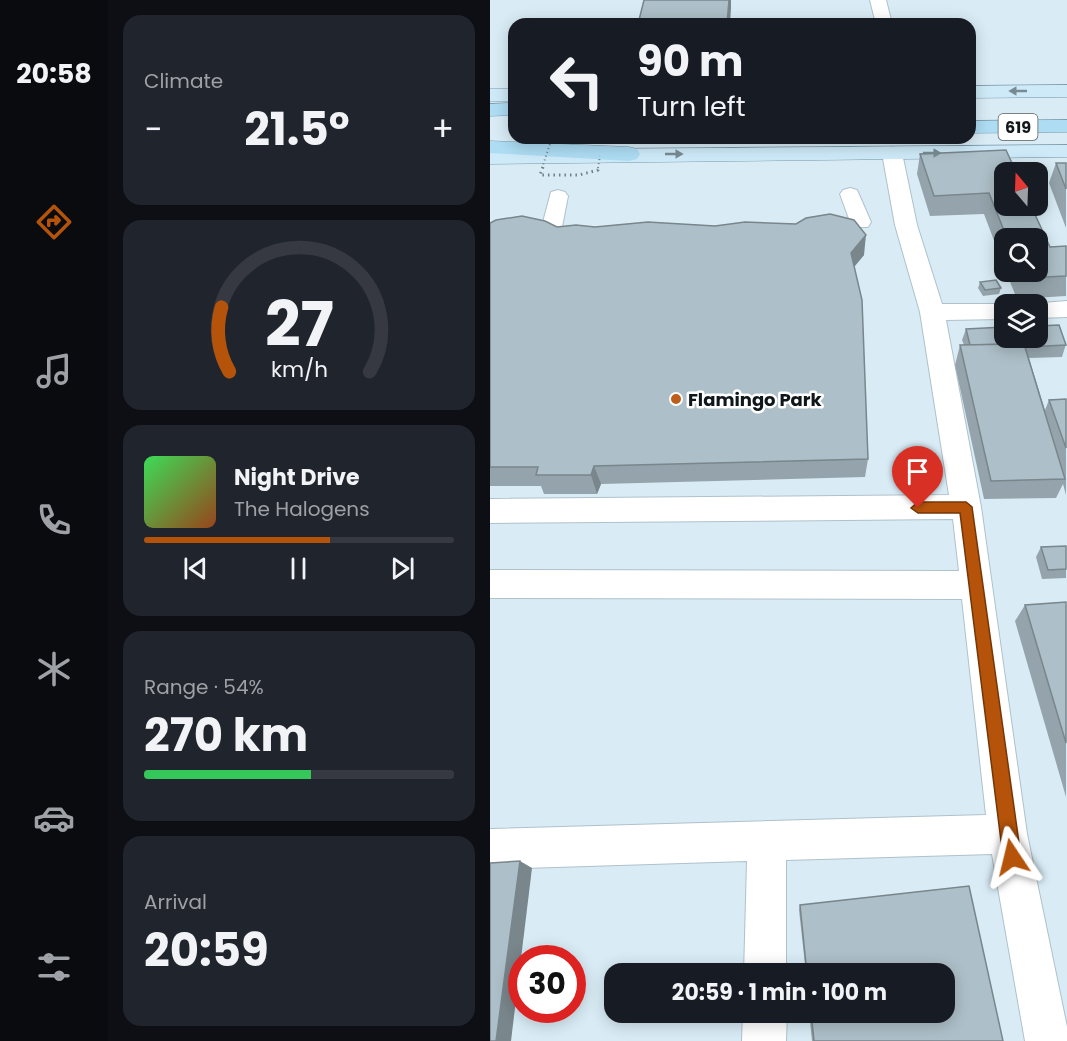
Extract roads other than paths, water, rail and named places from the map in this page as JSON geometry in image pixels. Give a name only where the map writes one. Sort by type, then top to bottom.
[{"type":"highway","name":"619","points":[[976,107],[1066,107]]},
{"type":"highway","points":[[490,109],[508,109]]},
{"type":"highway","name":"619","points":[[976,127],[1066,126]]},
{"type":"highway","points":[[490,133],[508,132]]},
{"type":"highway","points":[[490,147],[629,154]]},
{"type":"main road","points":[[976,92],[1066,91]]},
{"type":"main road","points":[[490,95],[508,95]]},
{"type":"main road","points":[[490,157],[1066,152]]},
{"type":"street","points":[[878,0],[882,18]]},
{"type":"street","points":[[892,153],[906,225],[932,312],[966,507],[974,585],[1008,834],[1046,1041]]},
{"type":"street","points":[[850,194],[860,222]]},
{"type":"street","points":[[554,222],[558,196]]},
{"type":"street","points":[[1048,310],[1066,309]]},
{"type":"street","points":[[932,312],[994,311]]},
{"type":"street","points":[[490,511],[966,507]]},
{"type":"street","points":[[490,584],[974,585]]},
{"type":"street","points":[[490,849],[1008,834]]},
{"type":"street","points":[[765,963],[767,841]]},
{"type":"street","points":[[764,1041],[765,1023]]},
{"type":"place","name":"Flamingo Park","points":[[676,399]]}]
